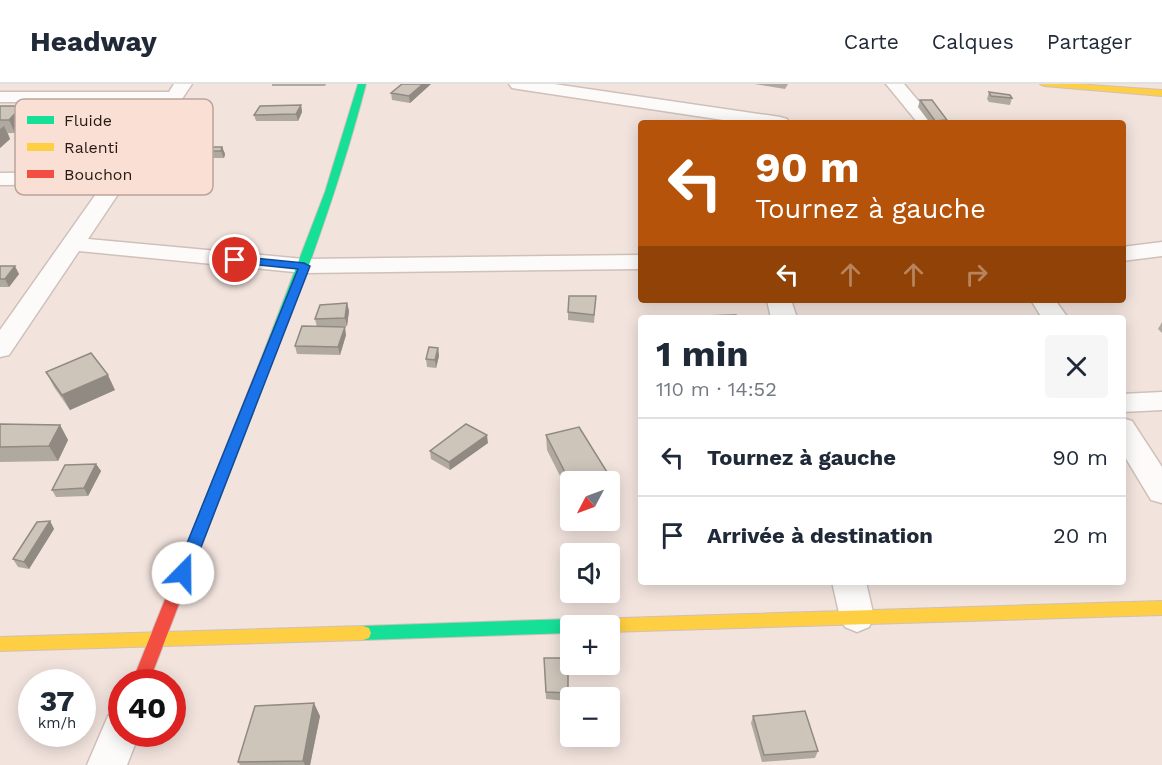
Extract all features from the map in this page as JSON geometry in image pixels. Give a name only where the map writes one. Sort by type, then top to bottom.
[{"type":"street","points":[[145,669],[304,266],[347,144],[362,84]]},
{"type":"street","points":[[518,84],[741,120]]},
{"type":"street","points":[[895,84],[925,120]]},
{"type":"street","points":[[1044,84],[1162,93]]},
{"type":"street","points":[[0,97],[179,90]]},
{"type":"street","points":[[0,179],[15,179]]},
{"type":"street","points":[[0,349],[106,195]]},
{"type":"street","points":[[72,244],[304,266],[638,262]]},
{"type":"street","points":[[1126,254],[1162,249]]},
{"type":"street","points":[[1126,403],[1162,401]]},
{"type":"street","points":[[1126,434],[1162,492]]},
{"type":"street","points":[[850,585],[858,617]]},
{"type":"street","points":[[620,625],[1162,608]]},
{"type":"street","points":[[0,644],[560,626]]},
{"type":"street","points":[[107,765],[114,747]]},
{"type":"building","points":[[402,84],[423,84],[409,96],[391,93]]},
{"type":"building","points":[[989,92],[1010,95],[1012,98],[991,96]]},
{"type":"building","points":[[920,100],[932,100],[947,120],[934,120]]},
{"type":"building","points":[[301,105],[296,114],[254,115],[260,106]]},
{"type":"building","points":[[0,106],[15,106],[15,114],[9,120],[0,120]]},
{"type":"building","points":[[213,147],[222,147],[221,151],[213,151]]},
{"type":"building","points":[[0,266],[15,266],[5,279],[0,279]]},
{"type":"building","points":[[569,296],[596,296],[594,315],[568,312]]},
{"type":"building","points":[[347,303],[345,318],[315,319],[320,305]]},
{"type":"building","points":[[302,326],[345,327],[338,347],[295,346]]},
{"type":"building","points":[[429,347],[438,348],[435,360],[426,359]]},
{"type":"building","points":[[91,353],[108,375],[62,395],[46,372]]},
{"type":"building","points":[[0,424],[60,425],[49,446],[0,447]]},
{"type":"building","points":[[466,424],[487,435],[449,462],[430,451]]},
{"type":"building","points":[[579,427],[606,471],[564,471],[546,435]]},
{"type":"building","points":[[96,464],[84,488],[52,490],[65,465]]},
{"type":"building","points":[[50,521],[24,562],[13,559],[37,522]]},
{"type":"building","points":[[544,658],[560,658],[560,675],[568,675],[568,687],[560,687],[560,693],[546,692]]},
{"type":"building","points":[[314,703],[303,761],[238,762],[255,706]]},
{"type":"building","points":[[805,711],[818,751],[764,755],[753,716]]},
{"type":"traffic: fast","points":[[264,367],[330,192],[362,84]]},
{"type":"traffic: fast","points":[[363,633],[560,626]]},
{"type":"traffic: slow","points":[[1044,84],[1162,93]]},
{"type":"traffic: slow","points":[[620,625],[1162,608]]},
{"type":"traffic: slow","points":[[0,644],[363,633]]},
{"type":"traffic: jam","points":[[145,669],[264,367]]},
{"type":"route","points":[[183,573],[304,266],[235,260]]}]
